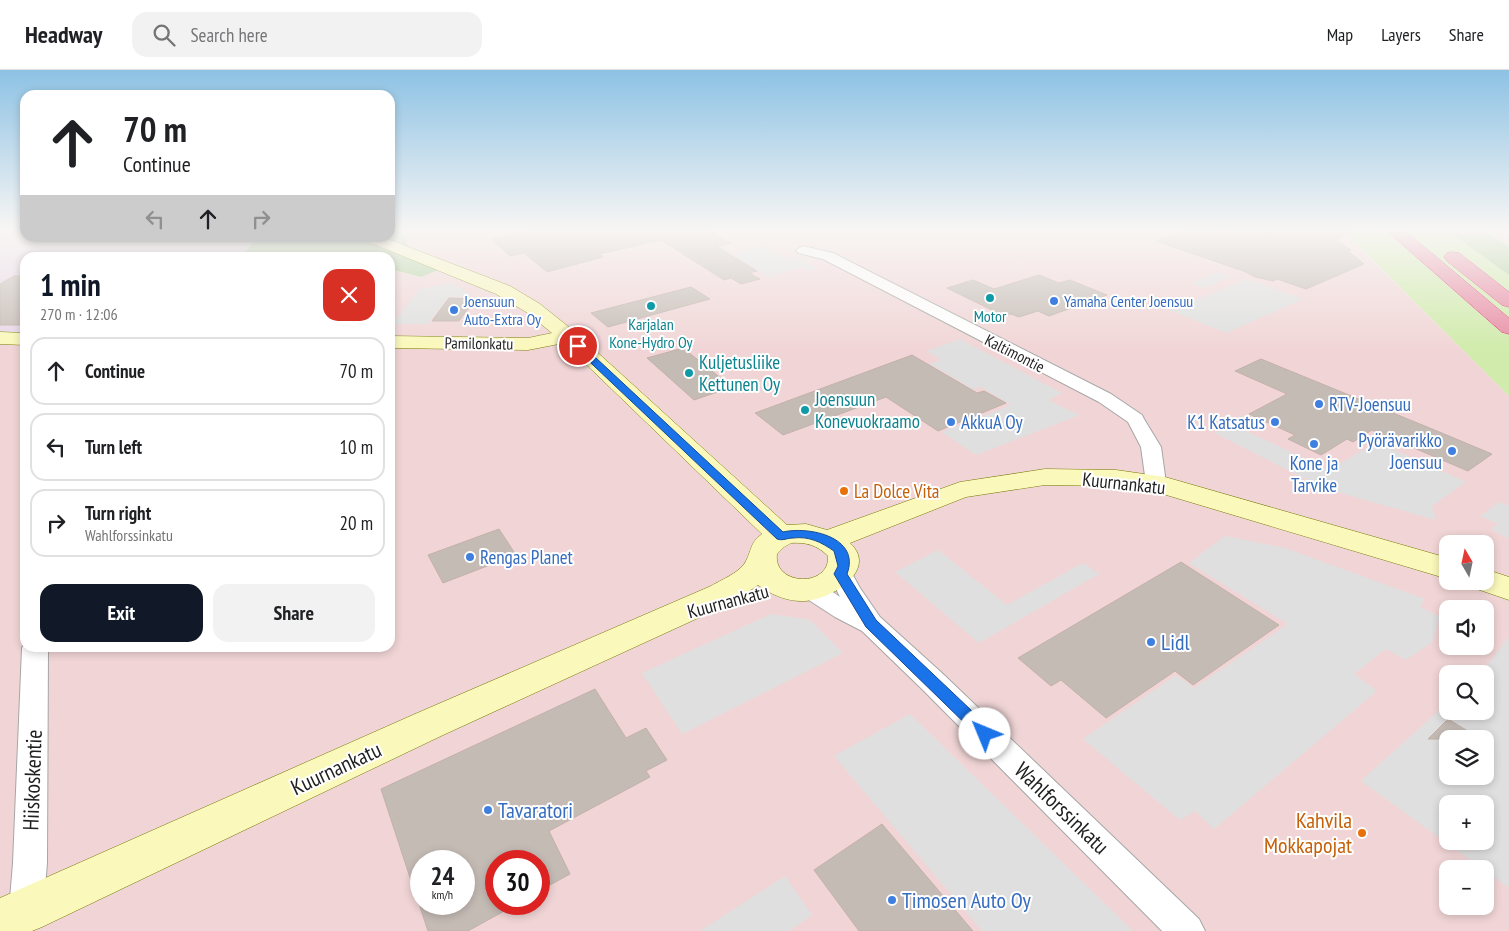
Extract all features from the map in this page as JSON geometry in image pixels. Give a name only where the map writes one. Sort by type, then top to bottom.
[{"type":"highway","points":[[1440,269],[1509,328]]},
{"type":"highway","points":[[1469,269],[1509,301]]},
{"type":"street","points":[[451,269],[503,290],[533,308],[568,336],[781,536]]},
{"type":"street","name":"Kaltimontie","points":[[853,269],[1030,362],[1105,398],[1134,419],[1151,447],[1156,483]]},
{"type":"street","name":"Pamilonkatu","points":[[395,342],[528,344],[568,336]]},
{"type":"street","points":[[0,338],[20,339]]},
{"type":"street","name":"Kuurnankatu","points":[[829,540],[960,490],[1044,477],[1116,478],[1156,483],[1439,566]]},
{"type":"street","points":[[806,534],[829,540],[839,549],[843,557],[844,566],[841,574],[834,581],[823,586],[797,588],[764,573],[760,556],[764,548],[781,536],[806,534]]},
{"type":"street","name":"Kuurnankatu","points":[[13,916],[437,721],[722,594],[748,577],[761,564]]},
{"type":"street","name":"Wahlforssinkatu","points":[[841,574],[871,624],[1187,931]]},
{"type":"street","points":[[1494,583],[1509,589]]},
{"type":"street","name":"Kuurnankatu","points":[[674,616],[797,588]]},
{"type":"street","name":"Wahlforssinkatu","points":[[797,588],[871,624]]},
{"type":"street","name":"Hiiskoskentie","points":[[13,916],[30,863],[35,652]]},
{"type":"shaded area","points":[[0,269],[20,269],[20,342],[0,341]]},
{"type":"shaded area","points":[[418,269],[1381,269],[1509,396],[1509,931],[0,931],[0,341],[20,342],[20,652],[395,652],[395,270],[421,277]]},
{"type":"shaded area","points":[[755,269],[795,269],[768,277]]},
{"type":"shaded area","points":[[1218,272],[1231,277],[1204,288],[1191,283]]},
{"type":"shaded area","points":[[1248,279],[1303,299],[1226,333],[1170,310]]},
{"type":"shaded area","points":[[450,283],[471,294],[469,298],[448,297],[428,324],[395,324],[395,321],[419,289]]},
{"type":"shaded area","points":[[960,339],[1062,393],[1048,400],[1080,415],[976,455],[942,432],[1011,405],[981,387],[973,389],[930,364],[941,360],[926,351]]},
{"type":"shaded area","points":[[1233,425],[1329,470],[1377,442],[1466,482],[1432,506],[1436,520],[1323,488],[1215,433]]},
{"type":"shaded area","points":[[1499,502],[1509,506],[1509,539],[1491,529],[1498,524],[1480,516]]},
{"type":"shaded area","points":[[1225,536],[1285,548],[1425,599],[1420,607],[1439,616],[1432,642],[1406,660],[1386,649],[1354,674],[1377,691],[1214,829],[1195,811],[1180,820],[1083,739],[1176,675],[1194,688],[1288,624],[1189,563]]},
{"type":"shaded area","points":[[938,550],[1007,605],[1083,563],[1099,574],[979,643],[895,572]]},
{"type":"shaded area","points":[[771,614],[810,620],[843,653],[682,734],[642,673]]},
{"type":"shaded area","points":[[1509,637],[1509,888],[1494,877],[1494,860],[1470,860],[1456,850],[1494,850],[1494,795],[1439,795],[1439,837],[1361,781],[1439,710],[1439,720],[1494,720],[1494,665],[1487,665]]},
{"type":"shaded area","points":[[910,714],[1133,931],[982,931],[834,756]]},
{"type":"shaded area","points":[[785,876],[812,915],[789,931],[700,931]]},
{"type":"green space","points":[[395,269],[438,270],[421,277],[395,270]]},
{"type":"green space","points":[[1382,269],[1501,269],[1509,275],[1509,396]]},
{"type":"green space","points":[[1501,269],[1509,269],[1509,275]]},
{"type":"building","points":[[544,269],[558,269],[547,272]]},
{"type":"building","points":[[707,269],[754,269],[757,271],[749,273],[760,279],[741,284],[731,278],[724,280]]},
{"type":"building","points":[[1238,269],[1352,269],[1306,289],[1277,279],[1273,281],[1255,277]]},
{"type":"building","name":"Yamaha Center Joensuu","points":[[1039,275],[1059,283],[1070,280],[1107,295],[1049,316],[1038,311],[1019,317],[1011,314],[1004,316],[947,288],[973,280],[994,289]]},
{"type":"building","points":[[14,276],[20,276],[20,325],[0,325],[0,284]]},
{"type":"building","name":"Karjalan Kone-Hydro Oy","points":[[691,287],[710,299],[608,327],[591,313]]},
{"type":"building","name":"Joensuun Auto-Extra Oy","points":[[449,298],[475,299],[459,321],[432,321]]},
{"type":"building","name":"Kuljetusliike Kettunen Oy","points":[[683,348],[732,387],[694,400],[647,358]]},
{"type":"building","points":[[912,355],[977,393],[984,391],[1006,403],[938,431],[886,397],[783,435],[755,413]]},
{"type":"building","name":"RTV-Joensuu","points":[[1261,359],[1492,454],[1468,471],[1372,430],[1353,442],[1347,439],[1321,455],[1288,439],[1295,435],[1249,414],[1287,394],[1235,371]]},
{"type":"building","name":"Rengas Planet","points":[[499,529],[516,555],[443,583],[428,555]]},
{"type":"building","name":"Lidl","points":[[1181,562],[1279,625],[1193,685],[1175,671],[1106,718],[1061,680],[1051,686],[1018,658]]},
{"type":"building","name":"Tavaratori","points":[[595,689],[626,738],[646,728],[667,760],[646,771],[650,777],[549,831],[570,874],[550,885],[550,850],[485,850],[485,915],[497,915],[468,931],[428,931],[423,915],[475,915],[475,850],[410,850],[410,878],[381,789]]},
{"type":"building","points":[[1447,720],[1466,730],[1439,730],[1439,739],[1428,739]]},
{"type":"building","name":"Timosen Auto Oy","points":[[882,824],[973,931],[859,931],[814,870]]},
{"type":"place","name":"Motor","points":[[990,298]]},
{"type":"place","name":"Yamaha Center Joensuu","points":[[1054,301]]},
{"type":"place","name":"Karjalan Kone-Hydro Oy","points":[[651,306]]},
{"type":"place","name":"Joensuun Auto-Extra Oy","points":[[454,310]]},
{"type":"place","name":"Kuljetusliike Kettunen Oy","points":[[689,373]]},
{"type":"place","name":"RTV-Joensuu","points":[[1319,404]]},
{"type":"place","name":"Joensuun Konevuokraamo","points":[[805,410]]},
{"type":"place","name":"AkkuA Oy","points":[[951,422]]},
{"type":"place","name":"K1 Katsatus","points":[[1275,422]]},
{"type":"place","name":"Kone ja Tarvike","points":[[1314,444]]},
{"type":"place","name":"Pyörävarikko Joensuu","points":[[1452,451]]},
{"type":"place","name":"La Dolce Vita","points":[[844,491]]},
{"type":"place","name":"Rengas Planet","points":[[470,557]]},
{"type":"place","name":"Lidl","points":[[1151,642]]},
{"type":"place","name":"Tavaratori","points":[[488,810]]},
{"type":"place","name":"Kahvila Mokkapojat","points":[[1362,833]]},
{"type":"place","name":"Timosen Auto Oy","points":[[892,900]]},
{"type":"route","points":[[578,346],[781,536],[806,534],[819,536],[829,540],[839,549],[843,557],[844,566],[841,574],[849,591],[871,624],[985,734]]}]
